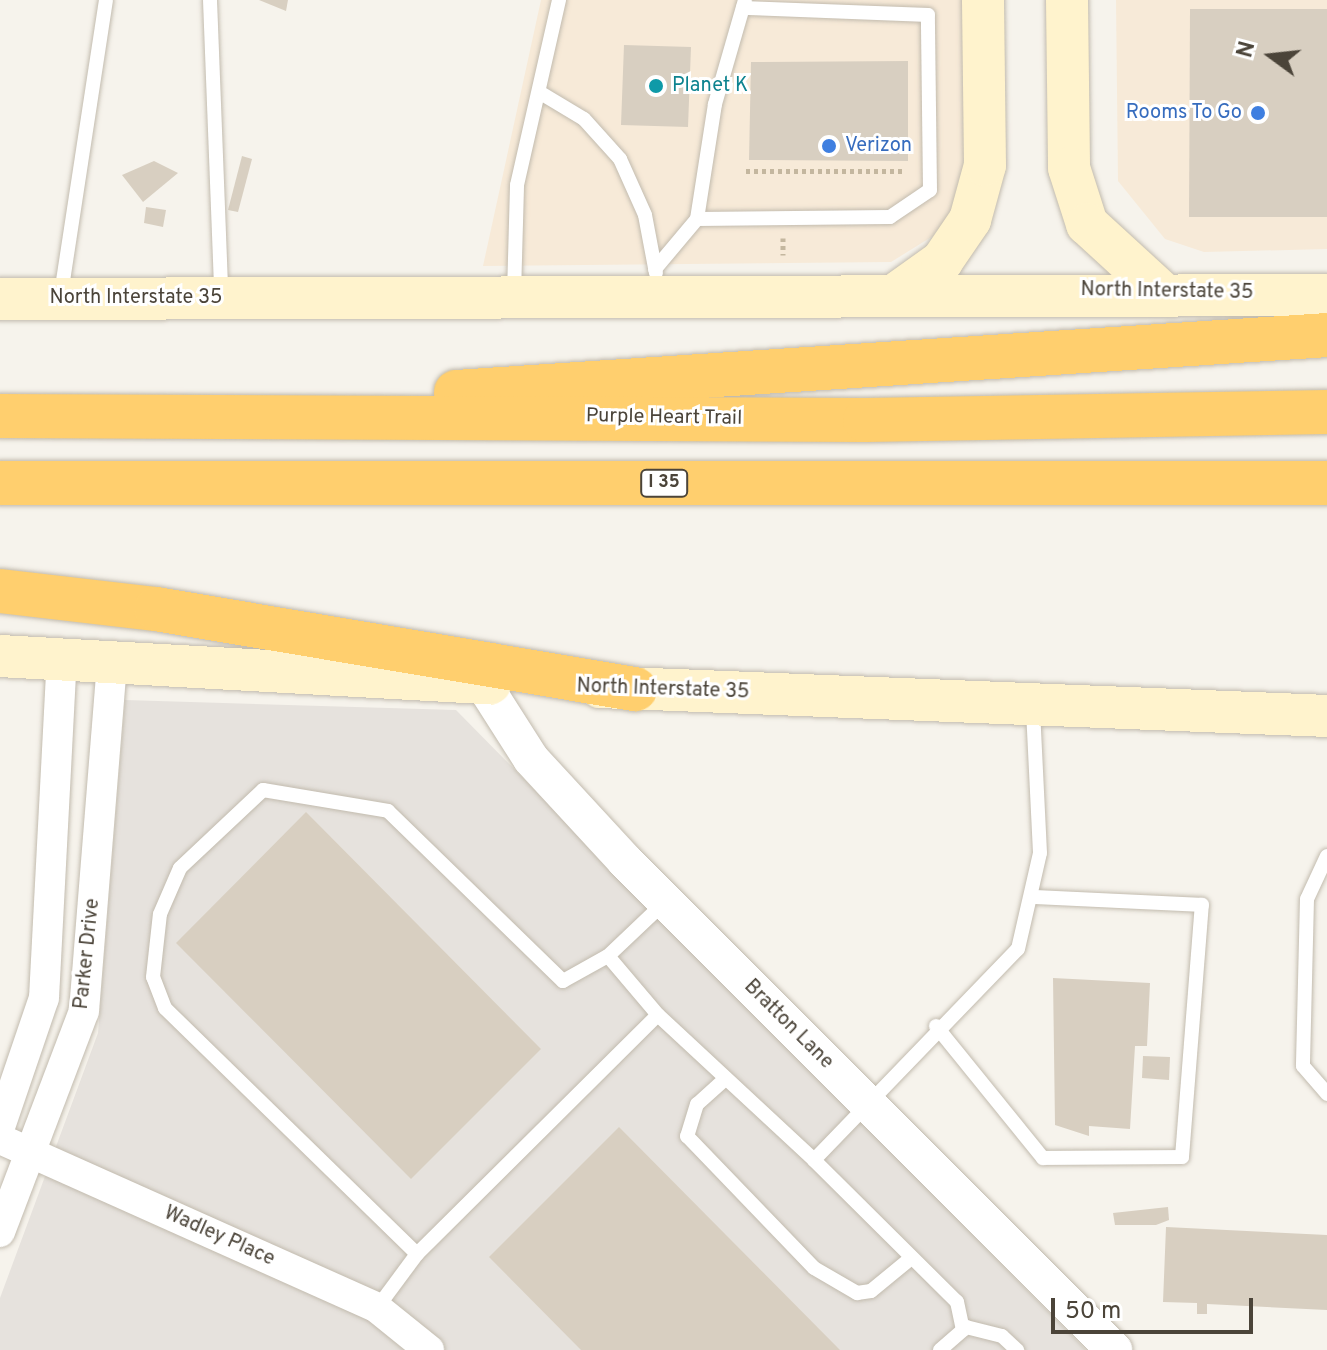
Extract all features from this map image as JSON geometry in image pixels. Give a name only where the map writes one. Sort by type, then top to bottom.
[{"type":"highway","points":[[246,414],[531,385],[1327,335]]},
{"type":"highway","name":"Purple Heart Trail","points":[[0,416],[246,414],[865,420],[1327,412]]},
{"type":"highway","name":"I 35","points":[[0,483],[1327,483]]},
{"type":"highway","points":[[0,591],[156,609],[635,689]]},
{"type":"main road","points":[[900,291],[942,261],[970,220],[985,165],[983,0]]},
{"type":"main road","points":[[1067,0],[1069,168],[1087,224],[1160,291]]},
{"type":"main road","name":"North Interstate 35","points":[[0,299],[514,295],[658,281],[900,291],[1160,291],[1327,295]]},
{"type":"main road","name":"North Interstate 35","points":[[0,656],[635,689],[1327,716]]},
{"type":"street","name":"Parker Drive","points":[[0,1127],[44,998],[62,660]]},
{"type":"street","name":"Parker Drive","points":[[0,1232],[84,1011],[112,661]]},
{"type":"street","name":"Bratton Lane","points":[[482,682],[531,759],[665,902],[1114,1350]]},
{"type":"street","name":"Wadley Place","points":[[0,1139],[377,1308],[429,1350]]},
{"type":"lane","points":[[60,299],[106,0]]},
{"type":"lane","points":[[210,0],[221,297]]},
{"type":"lane","points":[[514,295],[517,185],[559,0]]},
{"type":"lane","points":[[658,281],[697,219],[715,104],[744,4],[928,8],[930,190],[910,209],[890,217],[697,219]]},
{"type":"lane","points":[[539,92],[584,119],[620,159],[645,215],[658,281]]},
{"type":"lane","points":[[814,1160],[936,1026],[1018,949],[1040,853],[1032,705]]},
{"type":"lane","points":[[417,1254],[165,1008],[153,977],[160,914],[180,868],[263,790],[388,811],[563,981],[608,956],[665,902]]},
{"type":"lane","points":[[1327,856],[1307,899],[1303,1066],[1327,1094]]},
{"type":"lane","points":[[936,1026],[1043,1158],[1182,1157],[1202,905],[1031,897]]},
{"type":"lane","points":[[608,956],[658,1015],[724,1080],[814,1160],[910,1259],[957,1302],[963,1330]]},
{"type":"lane","points":[[377,1308],[417,1254],[658,1015]]},
{"type":"lane","points":[[724,1080],[697,1104],[687,1136],[814,1268],[857,1293],[871,1291],[910,1259]]},
{"type":"lane","points":[[940,1350],[963,1330],[1002,1336],[1017,1350]]},
{"type":"path","points":[[746,171],[905,171]]},
{"type":"path","points":[[783,233],[783,255]]},
{"type":"shaded area","points":[[541,0],[964,0],[966,168],[960,203],[933,236],[891,262],[483,266]]},
{"type":"shaded area","points":[[1116,0],[1327,0],[1327,249],[1204,252],[1165,239],[1118,181]]},
{"type":"shaded area","points":[[125,700],[456,710],[1086,1350],[0,1350],[0,1298],[98,1033]]},
{"type":"building","points":[[259,0],[288,0],[286,11]]},
{"type":"building","name":"Rooms To Go","points":[[1190,9],[1327,9],[1327,217],[1189,217]]},
{"type":"building","name":"Planet K","points":[[624,45],[691,47],[688,127],[621,125]]},
{"type":"building","points":[[908,61],[908,161],[749,160],[751,62]]},
{"type":"building","points":[[242,156],[252,159],[238,212],[228,210]]},
{"type":"building","points":[[154,161],[178,173],[143,202],[122,175]]},
{"type":"building","points":[[146,207],[166,210],[163,227],[144,223]]},
{"type":"building","points":[[306,812],[541,1049],[411,1179],[176,943]]},
{"type":"building","points":[[1053,978],[1150,983],[1147,1046],[1135,1046],[1130,1129],[1089,1126],[1089,1136],[1055,1125]]},
{"type":"building","points":[[1143,1056],[1170,1057],[1169,1080],[1142,1078]]},
{"type":"building","points":[[619,1127],[840,1350],[581,1350],[489,1257]]},
{"type":"building","points":[[1168,1207],[1169,1220],[1156,1225],[1115,1225],[1113,1213]]},
{"type":"building","points":[[1166,1227],[1327,1235],[1327,1310],[1207,1304],[1207,1314],[1197,1314],[1197,1303],[1163,1302]]},
{"type":"place","name":"Planet K","points":[[656,86]]},
{"type":"place","name":"Rooms To Go","points":[[1258,113]]},
{"type":"place","name":"Verizon","points":[[829,146]]}]
